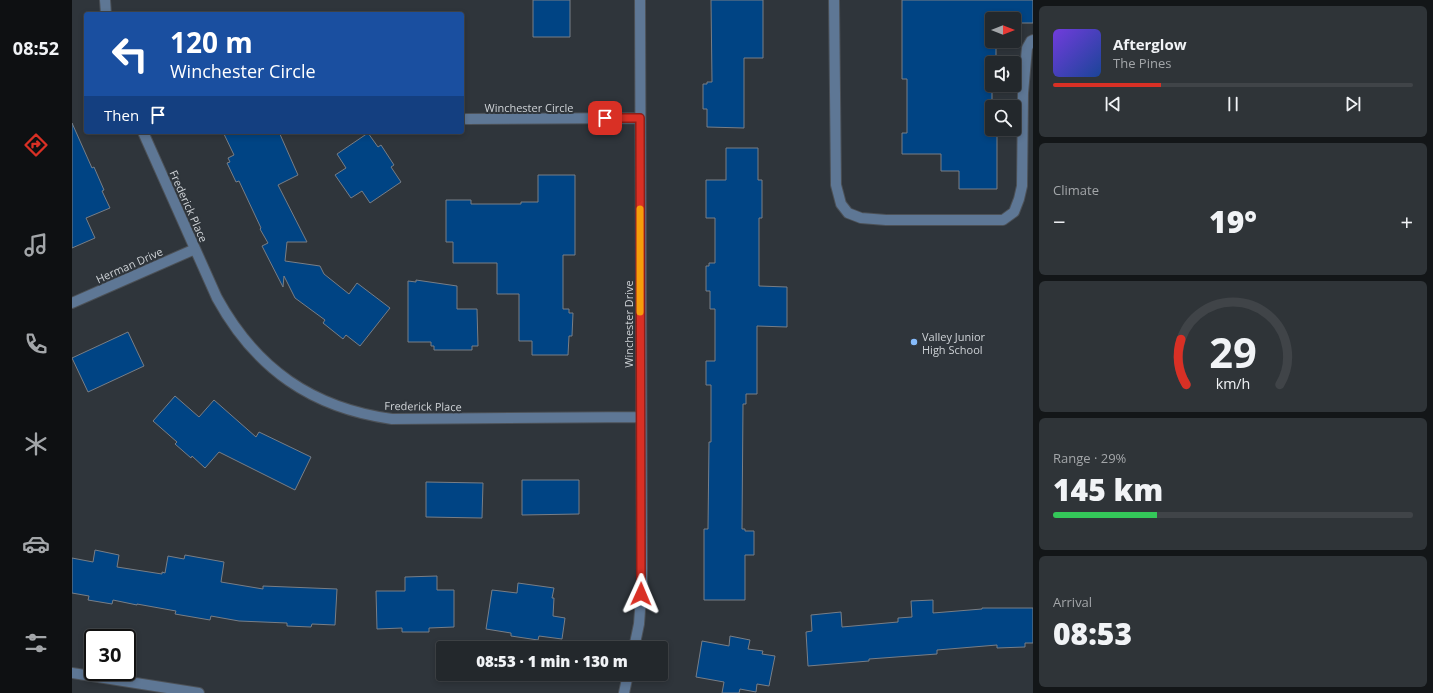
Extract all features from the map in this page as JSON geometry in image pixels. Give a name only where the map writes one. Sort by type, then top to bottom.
[{"type":"street","points":[[104,0],[106,12]]},
{"type":"street","name":"Winchester Drive","points":[[635,641],[639,624],[642,584],[640,0]]},
{"type":"street","points":[[834,0],[836,185],[841,204],[848,212],[860,218],[886,220],[1003,220],[1014,212],[1022,186],[1023,93],[1027,48],[1030,41],[1033,40]]},
{"type":"street","name":"Winchester Circle","points":[[466,119],[640,118]]},
{"type":"street","name":"Frederick Place","points":[[144,134],[217,298],[229,319],[258,356],[274,370],[306,392],[350,411],[392,419],[641,417]]},
{"type":"street","name":"Herman Drive","points":[[72,303],[195,249]]},
{"type":"street","points":[[72,673],[199,693]]},
{"type":"street","points":[[624,693],[627,681]]},
{"type":"building","points":[[533,0],[570,0],[570,37],[533,37]]},
{"type":"building","points":[[711,0],[763,0],[763,58],[744,58],[744,128],[707,127],[707,109],[703,109],[703,84],[712,82]]},
{"type":"building","points":[[902,0],[1033,0],[1033,23],[1021,23],[1021,12],[985,12],[985,48],[996,48],[996,56],[985,56],[985,92],[992,92],[992,100],[985,100],[985,136],[997,136],[997,189],[959,189],[959,171],[941,171],[941,154],[902,154],[902,133],[907,133],[907,79],[902,79]]},
{"type":"building","points":[[72,123],[92,168],[94,167],[104,190],[102,191],[110,208],[86,218],[95,238],[72,248]]},
{"type":"building","points":[[224,134],[280,134],[298,175],[278,185],[307,242],[287,242],[285,261],[320,266],[324,274],[349,294],[357,283],[390,308],[360,346],[346,335],[343,339],[323,323],[325,320],[295,298],[284,276],[283,287],[262,246],[268,243],[260,229],[261,228],[239,181],[236,182],[227,163],[230,162],[228,158],[234,155]]},
{"type":"building","points":[[369,134],[378,147],[381,145],[394,165],[391,167],[401,182],[370,203],[362,191],[351,198],[335,175],[346,168],[337,154]]},
{"type":"building","points":[[726,148],[758,148],[758,180],[762,180],[762,218],[759,218],[759,286],[787,287],[787,327],[757,326],[757,394],[746,394],[746,404],[743,404],[742,529],[745,529],[745,531],[754,531],[754,555],[745,555],[745,600],[704,600],[704,529],[708,529],[709,442],[711,442],[711,385],[706,385],[706,361],[715,361],[715,309],[710,309],[710,291],[706,291],[706,266],[709,266],[709,263],[715,263],[715,218],[706,218],[706,180],[726,180]]},
{"type":"building","points":[[538,175],[575,175],[575,255],[563,255],[563,309],[569,309],[569,313],[573,313],[572,336],[569,336],[568,355],[532,355],[532,341],[519,341],[519,294],[497,294],[497,263],[453,263],[453,242],[446,242],[446,200],[471,200],[471,204],[521,204],[521,202],[538,202]]},
{"type":"building","points":[[416,280],[457,286],[457,309],[477,309],[478,346],[472,346],[472,350],[434,350],[434,346],[431,346],[431,342],[408,342],[408,281],[416,282]]},
{"type":"building","points":[[128,332],[144,366],[88,392],[72,358]]},
{"type":"building","points":[[175,396],[199,417],[214,400],[256,437],[259,432],[311,457],[295,490],[219,452],[205,468],[192,456],[191,458],[175,444],[177,442],[153,421]]},
{"type":"building","points":[[522,480],[579,480],[579,514],[522,515]]},
{"type":"building","points":[[426,482],[483,483],[482,518],[426,517]]},
{"type":"building","points":[[95,550],[119,555],[117,567],[162,574],[162,572],[165,573],[168,556],[184,559],[185,555],[224,562],[221,582],[263,589],[263,586],[337,589],[335,625],[312,624],[311,627],[287,626],[287,623],[239,621],[211,616],[210,620],[175,614],[176,611],[113,600],[112,604],[88,600],[89,596],[72,593],[72,558],[93,562]]},
{"type":"building","points":[[437,576],[437,590],[454,590],[454,627],[429,628],[429,632],[402,632],[402,628],[377,629],[376,591],[405,591],[405,577]]},
{"type":"building","points":[[518,583],[554,588],[552,598],[554,598],[553,616],[565,618],[562,639],[539,636],[538,640],[511,636],[511,633],[486,629],[492,590],[517,593]]},
{"type":"building","points":[[933,600],[933,613],[982,608],[1033,608],[1033,643],[1025,643],[1025,647],[997,648],[997,645],[937,650],[937,654],[869,659],[869,661],[808,666],[806,632],[812,631],[811,615],[841,612],[842,627],[898,622],[898,618],[912,617],[911,601]]},
{"type":"building","points":[[730,636],[750,640],[748,649],[763,651],[762,654],[775,656],[769,686],[757,684],[756,692],[740,689],[739,693],[722,693],[724,682],[696,677],[702,641],[729,646]]},
{"type":"slow traffic","points":[[640,209],[640,312]]},
{"type":"place","name":"Valley Junior High School","points":[[914,342]]},
{"type":"route","points":[[605,118],[640,118],[641,594]]}]
